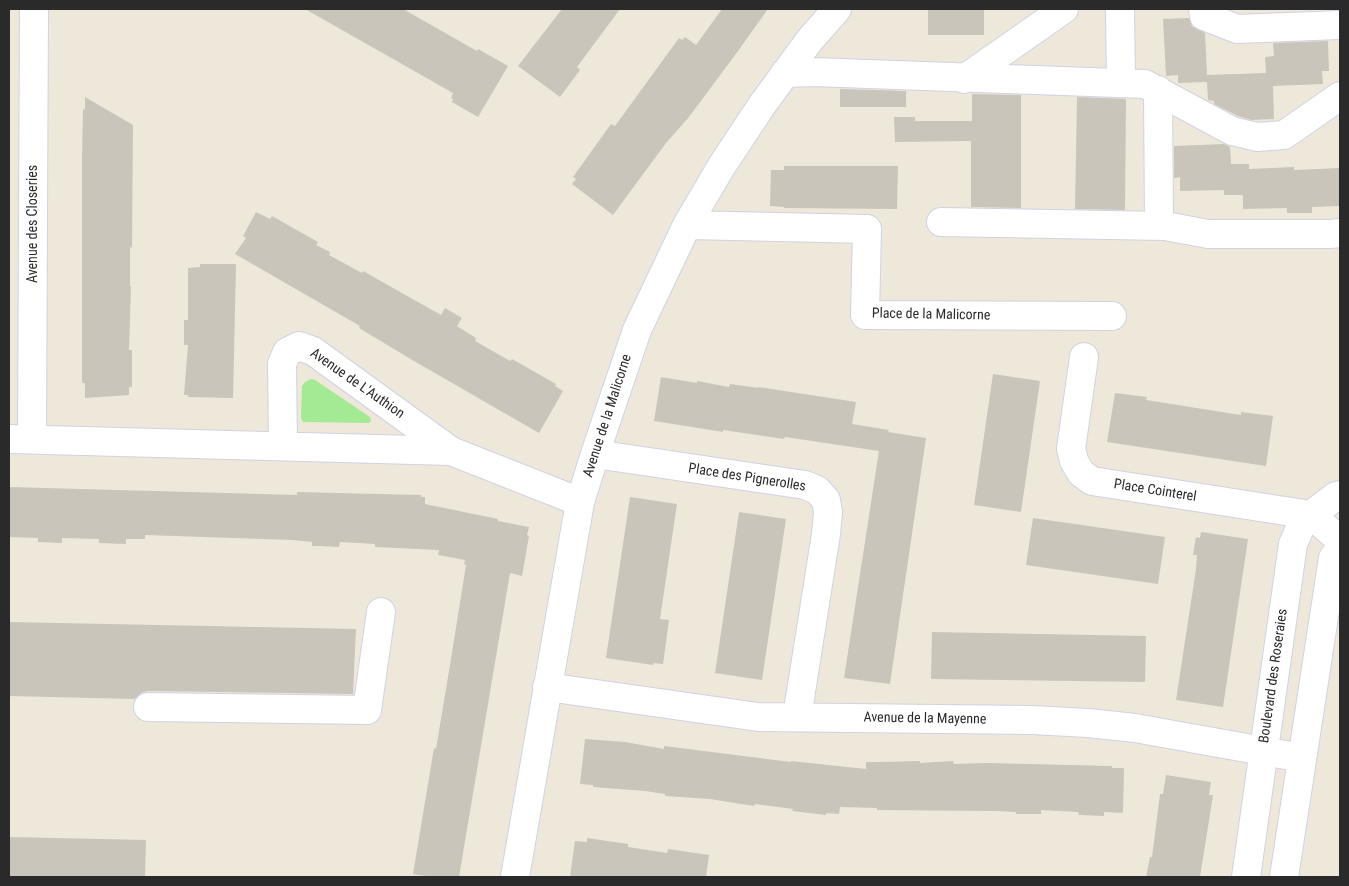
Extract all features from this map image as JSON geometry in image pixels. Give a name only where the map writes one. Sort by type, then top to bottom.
[{"type":"street","name":"Avenue des Closeries","points":[[21,438],[34,9]]},
{"type":"street","name":"Avenue de la Malicorne","points":[[515,877],[580,502],[594,454],[637,330],[687,225],[721,167],[785,73],[809,41],[837,9]]},
{"type":"street","points":[[964,78],[1064,9]]},
{"type":"street","points":[[1120,9],[1121,83]]},
{"type":"street","points":[[1203,9],[1204,16],[1237,29],[1340,25]]},
{"type":"street","points":[[785,73],[813,72],[1145,84],[1232,132],[1257,137],[1284,135],[1340,96]]},
{"type":"street","points":[[1158,90],[1159,226]]},
{"type":"street","points":[[941,222],[1159,226],[1208,234],[1340,233]]},
{"type":"street","name":"Place de la Malicorne","points":[[687,225],[867,229],[865,315],[1112,316]]},
{"type":"street","name":"Avenue de L'Authion","points":[[284,445],[282,364],[287,352],[299,346],[314,351],[452,451],[580,502]]},
{"type":"street","name":"Place Cointerel","points":[[1084,357],[1071,449],[1074,461],[1081,473],[1092,481],[1311,515]]},
{"type":"street","name":"Avenue de L'Authion","points":[[21,438],[452,451]]},
{"type":"street","name":"Place des Pignerolles","points":[[594,454],[805,485],[817,490],[826,500],[828,512],[826,534],[797,717]]},
{"type":"street","name":"Boulevard des Roseraies","points":[[1246,877],[1293,544],[1300,528],[1311,515],[1340,495]]},
{"type":"street","points":[[1311,515],[1340,540]]},
{"type":"street","points":[[1284,877],[1333,558],[1340,548]]},
{"type":"street","points":[[148,707],[367,710],[381,612]]},
{"type":"street","name":"Avenue de la Mayenne","points":[[547,687],[758,717],[1032,720],[1088,723],[1136,728],[1302,758]]},
{"type":"green space","points":[[311,379],[370,417],[371,421],[369,423],[303,422],[301,417],[302,386]]},
{"type":"building","points":[[305,9],[403,9],[477,51],[478,49],[508,66],[478,117],[452,102],[453,93]]},
{"type":"building","points":[[562,9],[620,9],[577,67],[580,70],[560,97],[518,66]]},
{"type":"building","points":[[722,9],[768,9],[689,117],[666,143],[613,215],[572,184],[576,179],[573,177],[611,124],[615,126],[679,38],[682,40],[685,37],[696,45]]},
{"type":"building","points":[[928,9],[984,9],[984,35],[928,35]]},
{"type":"building","points":[[1189,18],[1192,26],[1205,33],[1207,75],[1266,73],[1265,57],[1274,56],[1273,43],[1328,41],[1329,71],[1322,71],[1323,84],[1273,86],[1274,119],[1251,120],[1238,116],[1214,104],[1214,101],[1208,100],[1207,82],[1178,83],[1178,75],[1166,76],[1163,19]]},
{"type":"building","points":[[840,89],[906,91],[906,107],[840,107]]},
{"type":"building","points":[[972,94],[1021,95],[1021,208],[971,207],[971,141],[895,142],[894,117],[915,117],[915,121],[972,121]]},
{"type":"building","points":[[85,97],[133,125],[129,350],[132,350],[132,387],[129,387],[129,395],[85,398],[85,383],[82,383],[82,158]]},
{"type":"building","points":[[1077,97],[1126,99],[1125,210],[1075,209]]},
{"type":"building","points":[[1224,144],[1230,147],[1231,164],[1249,164],[1249,169],[1294,167],[1294,170],[1340,168],[1340,206],[1312,207],[1312,213],[1287,213],[1287,208],[1243,209],[1243,195],[1224,195],[1224,190],[1180,191],[1180,177],[1174,178],[1174,146]]},
{"type":"building","points":[[784,166],[898,166],[897,209],[784,208],[770,206],[771,170],[784,170]]},
{"type":"building","points":[[256,212],[270,219],[272,216],[318,242],[316,245],[330,252],[329,255],[362,273],[363,271],[441,315],[445,308],[462,318],[457,326],[476,338],[475,341],[556,384],[555,386],[563,391],[539,433],[235,254],[246,238],[243,236]]},
{"type":"building","points":[[200,264],[236,264],[233,398],[188,397],[188,395],[184,395],[188,345],[184,345],[184,320],[188,320],[188,268],[200,267]]},
{"type":"building","points":[[993,374],[1040,381],[1021,512],[974,505]]},
{"type":"building","points":[[661,377],[729,387],[730,384],[759,387],[856,402],[852,424],[926,438],[890,684],[844,678],[879,451],[785,437],[784,439],[723,430],[723,432],[654,421]]},
{"type":"building","points":[[1115,393],[1147,397],[1146,400],[1241,415],[1241,412],[1273,416],[1266,466],[1107,442]]},
{"type":"building","points":[[9,487],[297,495],[297,492],[421,495],[421,497],[425,497],[425,504],[529,527],[522,576],[510,573],[459,877],[432,877],[413,874],[451,659],[466,565],[464,564],[465,560],[438,555],[439,550],[375,547],[375,544],[340,542],[339,547],[312,546],[312,542],[293,540],[145,535],[145,539],[126,539],[126,544],[99,543],[99,539],[62,538],[62,543],[38,542],[38,538],[9,537]]},
{"type":"building","points":[[630,497],[677,504],[660,619],[669,620],[663,664],[654,663],[653,665],[606,658]]},
{"type":"building","points":[[739,512],[786,519],[762,680],[715,673]]},
{"type":"building","points":[[1033,518],[1165,537],[1158,584],[1026,565]]},
{"type":"building","points":[[1201,532],[1248,539],[1223,707],[1176,700],[1196,569],[1197,555],[1193,555],[1196,537],[1200,538]]},
{"type":"building","points":[[9,622],[356,629],[353,694],[148,691],[141,693],[135,699],[9,696]]},
{"type":"building","points":[[932,632],[1146,636],[1145,682],[931,679]]},
{"type":"building","points":[[585,739],[625,742],[664,749],[664,746],[791,762],[866,769],[866,762],[920,761],[920,763],[953,761],[954,764],[1112,766],[1112,768],[1124,768],[1123,813],[1104,812],[1104,816],[1079,815],[1078,812],[1041,810],[1041,814],[1016,814],[1016,812],[996,811],[877,810],[877,808],[840,807],[839,814],[826,813],[826,815],[755,804],[754,806],[710,799],[665,796],[665,794],[645,791],[593,787],[593,785],[580,784]]},
{"type":"building","points":[[1166,775],[1211,782],[1209,795],[1213,795],[1200,877],[1146,877],[1150,857],[1152,857],[1160,794],[1163,794]]},
{"type":"building","points":[[9,837],[146,840],[145,877],[9,877]]},
{"type":"building","points":[[587,838],[628,844],[628,847],[667,853],[668,849],[709,855],[706,877],[570,877],[575,841],[587,842]]}]
